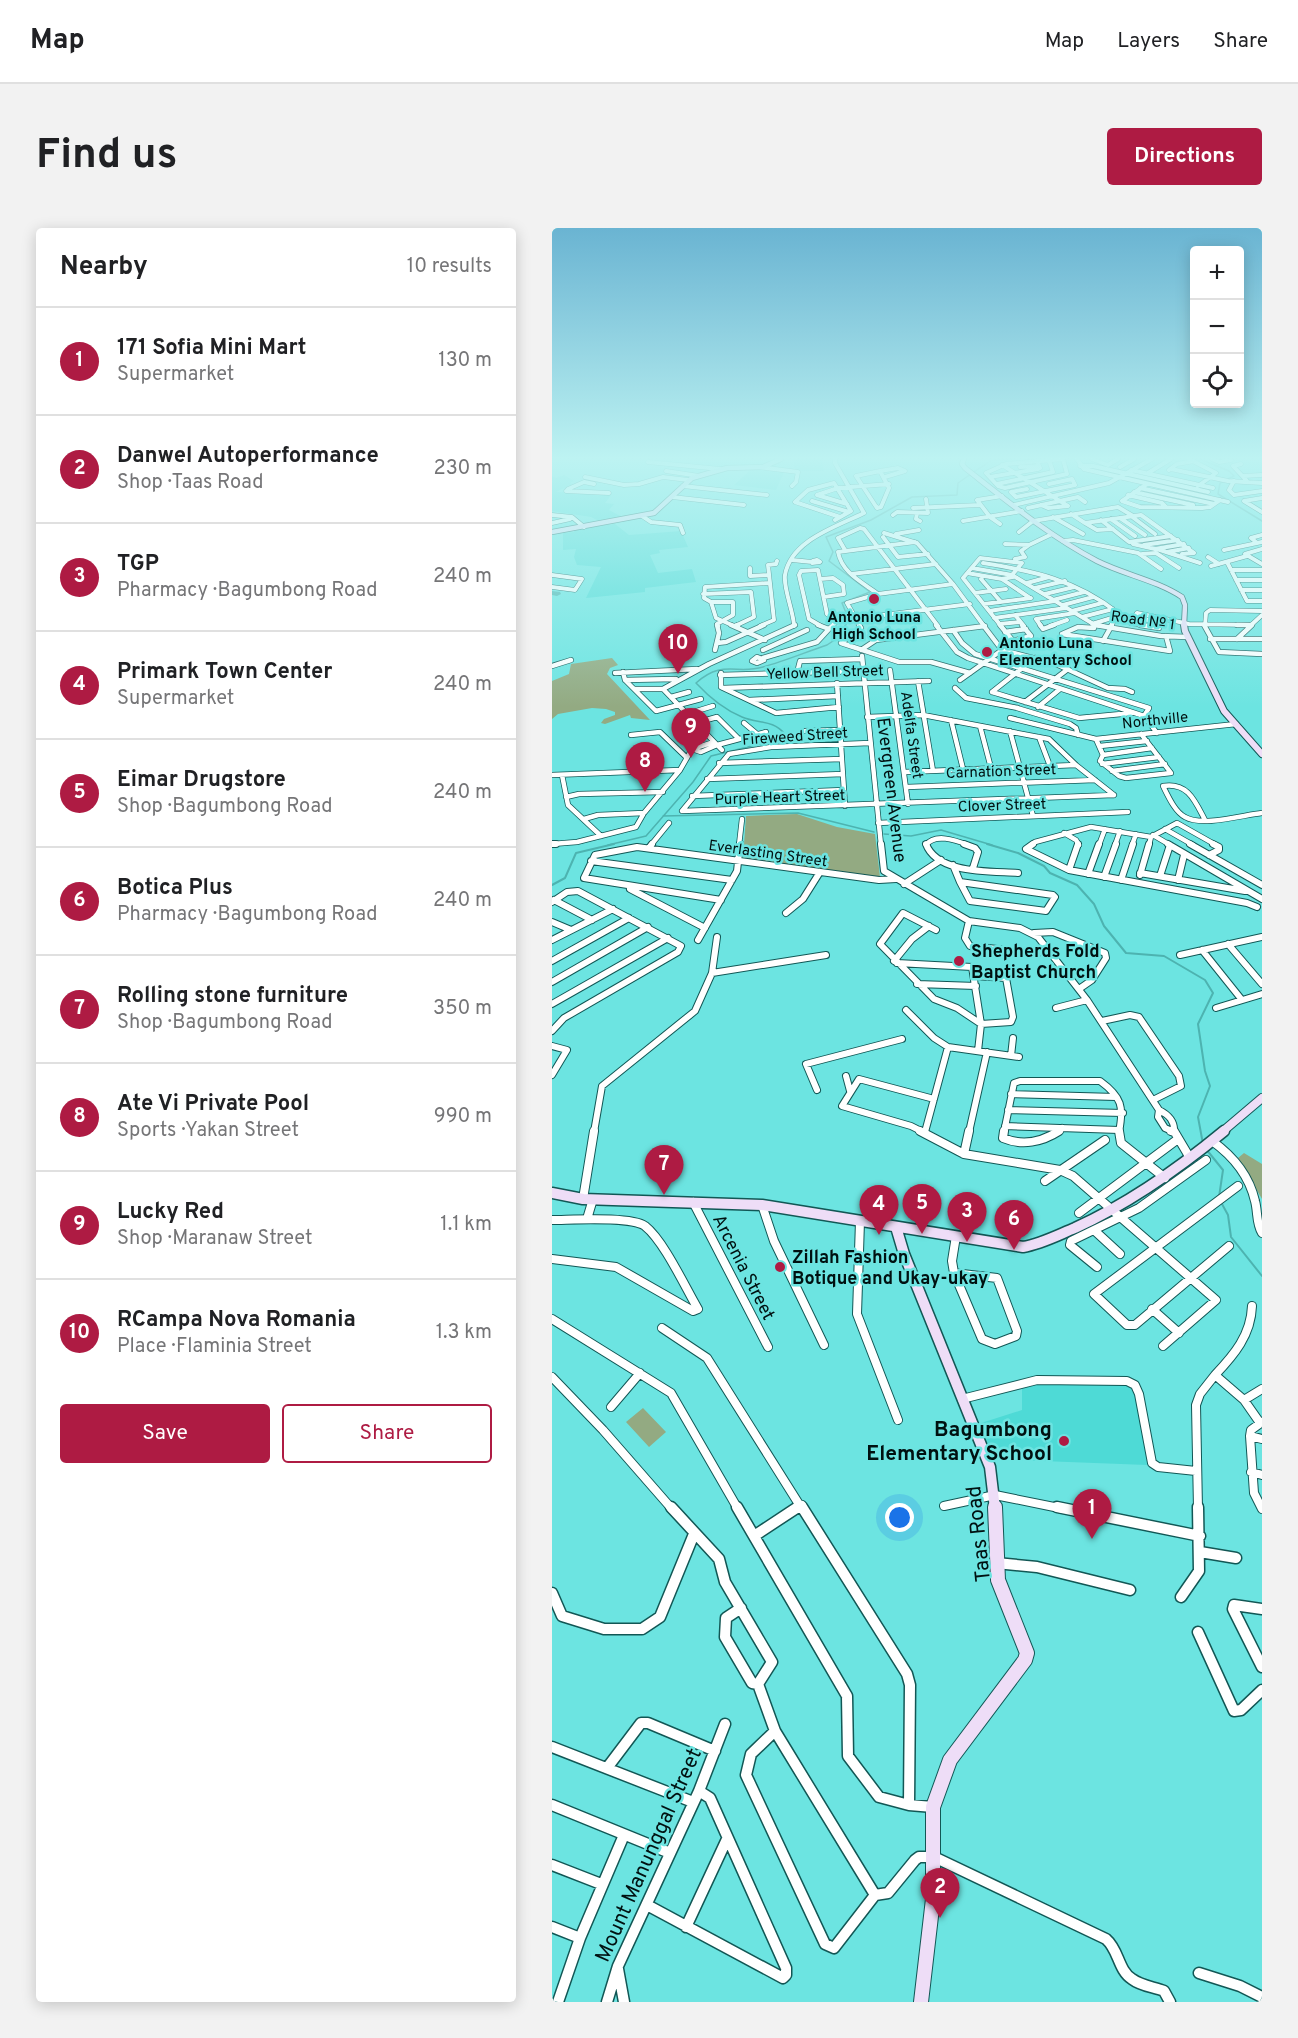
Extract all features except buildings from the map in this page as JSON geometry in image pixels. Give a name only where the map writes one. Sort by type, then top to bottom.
[{"type":"main road","points":[[1064,542],[1103,564],[1180,595],[1185,602],[1188,637],[1216,696],[1262,754]]},
{"type":"main road","points":[[552,1193],[588,1199],[762,1205],[1016,1247],[1029,1247],[1118,1215],[1191,1158],[1206,1149],[1262,1098]]},
{"type":"main road","name":"Taas Road","points":[[896,1227],[904,1254],[990,1467],[995,1495],[998,1580],[1027,1653],[1025,1660],[950,1760],[933,1807],[933,1899],[921,2002]]},
{"type":"street","points":[[635,689],[663,689],[709,664],[796,625],[791,616],[785,576],[792,560],[808,542]]},
{"type":"street","points":[[840,542],[845,550]]},
{"type":"street","points":[[874,542],[957,652],[983,664],[1143,716],[1157,733]]},
{"type":"street","points":[[887,542],[898,557],[928,554]]},
{"type":"street","points":[[878,594],[851,573],[838,558],[838,552],[915,542],[970,604],[1002,650],[1056,664],[1108,688],[1125,689],[1132,692]]},
{"type":"street","points":[[984,554],[1012,559],[1023,558],[1025,556],[1022,551],[1036,542]]},
{"type":"street","points":[[1082,542],[1142,554],[1156,553],[1179,567]]},
{"type":"street","points":[[1129,542],[1200,563]]},
{"type":"street","points":[[1142,545],[1165,542]]},
{"type":"street","points":[[1181,542],[1194,553],[1182,554]]},
{"type":"street","points":[[1238,559],[1224,549],[1262,542]]},
{"type":"street","points":[[1005,544],[1029,545]]},
{"type":"street","points":[[1155,549],[1184,544]]},
{"type":"street","points":[[1165,552],[1189,548]]},
{"type":"street","points":[[1247,556],[1245,554],[1248,552],[1262,551]]},
{"type":"street","points":[[1142,554],[1161,569]]},
{"type":"street","points":[[1211,566],[1247,556],[1262,564]]},
{"type":"street","points":[[1208,557],[1219,564]]},
{"type":"street","points":[[1015,576],[1022,563],[981,558],[963,578],[1014,641],[1030,636],[1015,615]]},
{"type":"street","points":[[738,651],[753,658],[763,658],[811,644],[819,641],[836,622],[827,614],[817,564],[820,562],[792,560]]},
{"type":"street","points":[[977,562],[1037,572],[1065,581],[1113,609],[1118,613],[1103,640]]},
{"type":"street","points":[[1227,562],[1247,601],[1262,601]]},
{"type":"street","points":[[851,573],[936,564]]},
{"type":"street","points":[[717,643],[733,639],[774,620],[768,565]]},
{"type":"street","points":[[750,568],[750,576],[768,575]]},
{"type":"street","points":[[972,568],[1015,576],[1094,626]]},
{"type":"street","points":[[818,570],[802,570],[799,575],[809,619],[830,629]]},
{"type":"street","points":[[1231,570],[1262,570]]},
{"type":"street","points":[[967,573],[1002,579],[1037,572]]},
{"type":"street","points":[[552,575],[582,579],[575,590],[552,587]]},
{"type":"street","points":[[983,576],[981,579],[1001,602]]},
{"type":"street","points":[[1027,583],[1052,577]]},
{"type":"street","points":[[820,579],[833,578],[843,585],[844,594],[824,597]]},
{"type":"street","points":[[996,578],[1021,614]]},
{"type":"street","points":[[1002,579],[1040,604]]},
{"type":"street","points":[[1236,580],[1262,580]]},
{"type":"street","points":[[1018,590],[1065,581]]},
{"type":"street","points":[[715,650],[719,633],[717,624],[733,615],[733,602],[711,602],[704,598],[704,588],[769,583]]},
{"type":"street","points":[[953,584],[878,594],[847,603],[861,628],[841,643],[899,662],[931,662],[970,673]]},
{"type":"street","points":[[975,593],[1012,586]]},
{"type":"street","points":[[1045,594],[1074,587]]},
{"type":"street","points":[[1241,590],[1262,590]]},
{"type":"street","points":[[703,594],[751,592],[754,617],[735,626]]},
{"type":"street","points":[[989,611],[1040,604],[1084,592]]},
{"type":"street","points":[[994,618],[1064,606],[1093,597]]},
{"type":"street","points":[[984,604],[1030,598]]},
{"type":"street","points":[[711,602],[714,615],[722,621],[765,640]]},
{"type":"street","points":[[1066,620],[1045,629],[1036,620],[1060,616],[1102,603]]},
{"type":"street","points":[[868,617],[970,604]]},
{"type":"street","points":[[1082,617],[1113,609]]},
{"type":"street","points":[[1201,624],[1210,610],[1262,613]]},
{"type":"street","points":[[1158,620],[1160,628],[1131,623],[1137,613],[1158,620],[1185,623],[1251,625]]},
{"type":"street","points":[[1237,639],[1262,613]]},
{"type":"street","points":[[1060,616],[1078,627]]},
{"type":"street","points":[[1115,617],[1094,626],[1078,627],[1062,634],[1171,651],[1164,636]]},
{"type":"street","points":[[1134,617],[1150,621],[1158,620]]},
{"type":"street","points":[[1147,626],[1150,621]]},
{"type":"street","points":[[999,624],[1020,622]]},
{"type":"street","points":[[1201,624],[1221,653],[1261,654]]},
{"type":"street","points":[[861,650],[876,640],[985,626]]},
{"type":"street","points":[[1088,638],[1094,626]]},
{"type":"street","name":"Road № 1","points":[[1094,626],[1188,637]]},
{"type":"street","points":[[1072,633],[1078,627]]},
{"type":"street","points":[[1005,632],[1026,629]]},
{"type":"street","points":[[772,655],[763,650],[807,630]]},
{"type":"street","points":[[953,630],[969,649],[990,658],[1149,708],[1143,716]]},
{"type":"street","points":[[1120,643],[1127,630]]},
{"type":"street","points":[[719,633],[733,639]]},
{"type":"street","points":[[1137,646],[1144,633]]},
{"type":"street","points":[[794,636],[811,644]]},
{"type":"street","points":[[1155,649],[1164,636]]},
{"type":"street","points":[[1210,639],[1262,639]]},
{"type":"street","points":[[960,680],[1002,650]]},
{"type":"street","points":[[797,673],[799,661],[836,660],[836,652]]},
{"type":"street","name":"Evergreen Avenue","points":[[836,660],[862,657],[883,868],[904,884],[969,921],[1014,926],[1034,933],[1053,932],[1105,953],[1106,958],[1095,978],[1088,985],[1079,989]]},
{"type":"street","points":[[1035,658],[992,693],[1070,724],[1076,728],[1078,735]]},
{"type":"street","points":[[552,666],[571,660]]},
{"type":"street","points":[[1034,672],[1047,661]]},
{"type":"street","points":[[1043,675],[1056,664]]},
{"type":"street","points":[[615,673],[699,669]]},
{"type":"street","points":[[1005,725],[1020,706],[1068,669]]},
{"type":"street","name":"Adelfa Street","points":[[890,670],[908,804]]},
{"type":"street","points":[[839,707],[776,713],[723,688],[720,685],[721,674],[864,671]]},
{"type":"street","points":[[623,672],[625,680],[656,711],[701,699]]},
{"type":"street","points":[[625,680],[680,679]]},
{"type":"street","points":[[918,681],[933,771]]},
{"type":"street","name":"Yellow Bell Street","points":[[723,688],[929,681]]},
{"type":"street","points":[[837,683],[845,806]]},
{"type":"street","points":[[955,688],[966,699],[1038,706],[1081,718],[1135,713]]},
{"type":"street","points":[[1093,699],[1108,688]]},
{"type":"street","points":[[663,689],[722,750]]},
{"type":"street","points":[[1038,706],[1060,689]]},
{"type":"street","points":[[671,697],[689,692]]},
{"type":"street","points":[[746,700],[838,696]]},
{"type":"street","points":[[687,714],[713,706]]},
{"type":"street","points":[[867,717],[923,715],[1050,740],[1095,780]]},
{"type":"street","points":[[692,749],[675,730],[717,717],[739,739]]},
{"type":"street","name":"Northville","points":[[1010,718],[1096,739],[1236,724]]},
{"type":"street","points":[[951,720],[963,769]]},
{"type":"street","points":[[744,723],[757,734]]},
{"type":"street","points":[[980,726],[991,768]]},
{"type":"street","points":[[805,731],[840,730]]},
{"type":"street","points":[[631,735],[660,732],[687,758]]},
{"type":"street","points":[[552,844],[570,843],[636,827],[644,813],[680,770],[692,749],[766,732]]},
{"type":"street","points":[[1010,732],[1033,816]]},
{"type":"street","points":[[1096,739],[1103,755],[1100,761],[1102,764],[1125,778],[1171,773],[1141,734]]},
{"type":"street","points":[[1039,737],[1050,766]]},
{"type":"street","points":[[1100,746],[1147,741]]},
{"type":"street","name":"Fireweed Street","points":[[685,813],[682,809],[729,754],[758,748],[870,743]]},
{"type":"street","points":[[1103,755],[1152,748]]},
{"type":"street","points":[[1102,764],[1159,757]]},
{"type":"street","points":[[719,763],[842,759]]},
{"type":"street","points":[[1112,771],[1165,764]]},
{"type":"street","points":[[905,772],[1076,765]]},
{"type":"street","points":[[552,775],[680,770]]},
{"type":"street","points":[[707,779],[843,774]]},
{"type":"street","points":[[562,775],[568,805],[601,836]]},
{"type":"street","name":"Purple Heart Street","points":[[685,813],[1112,797],[1114,795],[1095,780]]},
{"type":"street","name":"Carnation Street","points":[[907,787],[1095,780]]},
{"type":"street","points":[[1205,820],[1184,788],[1176,783],[1164,785],[1163,788],[1181,815],[1190,819],[1205,820],[1262,813]]},
{"type":"street","points":[[692,796],[844,790]]},
{"type":"street","points":[[566,797],[579,794],[663,792]]},
{"type":"street","name":"Clover Street","points":[[878,823],[1128,812]]},
{"type":"street","points":[[584,819],[598,815],[644,813]]},
{"type":"street","points":[[698,940],[732,880],[740,861],[742,819]]},
{"type":"street","points":[[649,848],[669,823]]},
{"type":"street","points":[[1137,883],[1152,836],[1165,829],[1179,824],[1219,847],[1219,850],[1209,855]]},
{"type":"street","points":[[1260,903],[1247,903],[1069,870],[1026,849],[1035,842],[1091,827],[1152,836],[1250,892],[1260,903],[1262,914]]},
{"type":"street","points":[[1088,874],[1105,829]]},
{"type":"street","points":[[1165,829],[1262,885]]},
{"type":"street","points":[[1104,877],[1120,831]]},
{"type":"street","points":[[1064,833],[1076,840],[1079,845],[1069,870]]},
{"type":"street","points":[[1121,880],[1136,834]]},
{"type":"street","points":[[973,868],[978,852],[975,849],[944,838],[925,844],[927,850],[953,865],[973,868],[1018,873]]},
{"type":"street","points":[[1160,876],[1170,845]]},
{"type":"street","name":"Everlasting Street","points":[[591,861],[595,855],[637,847],[879,880],[896,879]]},
{"type":"street","points":[[1178,880],[1184,855]]},
{"type":"street","points":[[904,884],[942,860]]},
{"type":"street","points":[[721,900],[585,879],[591,861],[732,880]]},
{"type":"street","points":[[953,865],[960,882],[968,899],[973,902],[1046,911],[1055,897],[960,882]]},
{"type":"street","points":[[786,914],[803,898],[820,872]]},
{"type":"street","points":[[1140,873],[1250,892]]},
{"type":"street","points":[[625,886],[705,928]]},
{"type":"street","points":[[552,1031],[564,1018],[681,949],[680,944],[575,890],[553,901]]},
{"type":"street","points":[[553,901],[592,920]]},
{"type":"street","points":[[552,940],[613,909]]},
{"type":"street","points":[[936,930],[908,914],[902,914],[880,944],[930,997],[961,1010],[981,1024],[1008,1024],[1013,1017],[1005,977],[975,976]]},
{"type":"street","points":[[552,961],[629,918]]},
{"type":"street","points":[[969,921],[965,938],[970,946],[1033,953],[1050,951]]},
{"type":"street","points":[[552,922],[571,930]]},
{"type":"street","points":[[895,962],[912,939],[928,926]]},
{"type":"street","points":[[552,982],[648,927]]},
{"type":"street","points":[[1034,933],[1102,1021],[1159,1110],[1158,1117],[1165,1128],[1176,1135],[1191,1158]]},
{"type":"street","points":[[552,1004],[668,938]]},
{"type":"street","points":[[586,1219],[602,1086],[695,1011],[712,973],[717,938]]},
{"type":"street","points":[[1180,954],[1261,939]]},
{"type":"street","points":[[1228,944],[1262,984]]},
{"type":"street","points":[[1202,950],[1242,1000]]},
{"type":"street","points":[[712,973],[826,955]]},
{"type":"street","points":[[895,962],[973,968],[981,1024],[978,1051]]},
{"type":"street","points":[[917,984],[976,986]]},
{"type":"street","points":[[1216,1008],[1262,994]]},
{"type":"street","points":[[1056,1008],[1087,1000]]},
{"type":"street","points":[[906,1010],[934,1038],[948,1047],[1019,1057]]},
{"type":"street","points":[[1102,1021],[1130,1015],[1139,1017],[1179,1076],[1181,1086],[1153,1100]]},
{"type":"street","points":[[1011,1056],[1013,1038]]},
{"type":"street","points":[[817,1090],[806,1064],[902,1039]]},
{"type":"street","points":[[552,1046],[564,1048],[567,1053],[552,1075]]},
{"type":"street","points":[[925,1132],[948,1047]]},
{"type":"street","points":[[964,1154],[987,1052]]},
{"type":"street","points":[[846,1076],[850,1091]]},
{"type":"street","points":[[934,1099],[861,1079],[856,1081],[842,1106],[911,1126],[925,1132],[954,1151],[1060,1170],[1073,1176],[1214,1298],[1215,1303],[1163,1346]]},
{"type":"street","points":[[1062,1128],[1051,1136],[1027,1142],[1005,1140],[1003,1138],[1014,1083],[1018,1081],[1100,1081],[1116,1097],[1123,1113],[1119,1130],[1121,1143],[1165,1178]]},
{"type":"street","points":[[1011,1094],[1116,1097]]},
{"type":"street","points":[[1008,1110],[1123,1113]]},
{"type":"street","points":[[1005,1126],[1119,1130]]},
{"type":"street","points":[[1079,1212],[1145,1163],[1176,1135]]},
{"type":"street","points":[[1045,1181],[1105,1140]]},
{"type":"street","points":[[1097,1267],[1070,1245],[1071,1241],[1095,1231],[1118,1215],[1149,1202],[1206,1149],[1229,1153],[1236,1161],[1254,1197],[1256,1222],[1262,1233]]},
{"type":"street","points":[[1229,1246],[1135,1325],[1131,1326],[1094,1294],[1238,1186]]},
{"type":"street","name":"Arcenia Street","points":[[693,1202],[768,1347]]},
{"type":"street","points":[[762,1205],[774,1241],[824,1345]]},
{"type":"street","points":[[552,1220],[635,1221],[644,1225],[660,1244],[698,1306],[698,1311],[693,1311],[616,1267],[552,1259]]},
{"type":"street","points":[[860,1221],[857,1314],[898,1420]]},
{"type":"street","points":[[1095,1231],[1120,1254]]},
{"type":"street","points":[[954,1273],[997,1278],[1017,1331],[1016,1336],[995,1344],[987,1344],[982,1339],[954,1273],[952,1261],[957,1236]]},
{"type":"street","points":[[1181,1597],[1199,1571],[1196,1405],[1200,1394],[1238,1350],[1253,1319],[1252,1306]]},
{"type":"street","points":[[1152,1309],[1179,1333]]},
{"type":"street","points":[[552,1319],[671,1393],[847,1696],[848,1756],[879,1797],[909,1805],[933,1807]]},
{"type":"street","points":[[662,1328],[707,1358],[907,1674],[910,1685],[909,1805]]},
{"type":"street","points":[[611,1407],[640,1373]]},
{"type":"street","points":[[1215,1375],[1244,1400],[1261,1422],[1251,1430],[1250,1436],[1254,1493],[1262,1509]]},
{"type":"street","points":[[552,1377],[719,1559],[725,1582],[772,1662],[758,1684]]},
{"type":"street","points":[[962,1398],[1037,1380],[1127,1381],[1138,1389],[1152,1463],[1158,1467],[1196,1471]]},
{"type":"street","points":[[1244,1400],[1262,1389]]},
{"type":"street","points":[[1250,1436],[1262,1438]]},
{"type":"street","points":[[1251,1472],[1262,1474]]},
{"type":"street","points":[[944,1506],[995,1495],[1200,1536]]},
{"type":"street","points":[[754,1536],[802,1505]]},
{"type":"street","points":[[552,1593],[562,1616],[604,1629],[642,1629],[660,1617],[694,1534]]},
{"type":"street","points":[[1200,1552],[1236,1558]]},
{"type":"street","points":[[996,1563],[1038,1567],[1130,1590]]},
{"type":"street","points":[[1262,1609],[1238,1604],[1234,1605],[1233,1609],[1262,1667]]},
{"type":"street","points":[[741,1608],[726,1618],[724,1637],[752,1683],[758,1684]]},
{"type":"street","points":[[1198,1632],[1234,1711],[1241,1710],[1262,1690]]},
{"type":"street","points":[[758,1684],[775,1731],[875,1895]]},
{"type":"street","points":[[607,1768],[641,1723],[648,1723],[715,1751]]},
{"type":"street","name":"Mount Manunggal Street","points":[[607,2002],[618,1966],[699,1791],[725,1724]]},
{"type":"street","points":[[775,1731],[752,1751],[747,1763],[747,1775],[825,1944],[834,1948],[875,1895],[888,1893],[919,1857],[934,1857],[1106,1939],[1118,1950],[1121,1965],[1131,1978],[1164,1991],[1170,2002]]},
{"type":"street","points":[[552,1747],[693,1802]]},
{"type":"street","points":[[646,1905],[783,1978],[786,1975],[786,1968],[710,1798],[699,1791]]},
{"type":"street","points":[[552,1805],[670,1853]]},
{"type":"street","points":[[558,2002],[601,1884],[624,1835]]},
{"type":"street","points":[[686,1927],[727,1839]]},
{"type":"street","points":[[552,1865],[601,1884]]},
{"type":"street","points":[[552,1927],[580,1938]]},
{"type":"street","points":[[618,1966],[624,2002]]},
{"type":"street","points":[[1199,1973],[1216,1981],[1242,1985],[1262,1998]]},
{"type":"shaded area","points":[[563,542],[686,542],[688,547],[659,550],[660,553],[650,555],[658,573],[692,569],[696,582],[645,588],[645,592],[586,598],[601,567],[577,565],[574,557],[576,549],[563,550]]},
{"type":"shaded area","points":[[612,658],[618,665],[610,668],[607,674],[650,720],[631,718],[630,715],[605,724],[601,723],[604,719],[615,715],[615,712],[592,708],[558,714],[552,719],[552,681],[569,674],[571,664]]},
{"type":"shaded area","points":[[797,814],[837,827],[875,834],[880,877],[743,859],[746,816]]},
{"type":"shaded area","points":[[1244,1153],[1262,1164],[1262,1199],[1238,1158]]},
{"type":"shaded area","name":"Bagumbong Elementary School","points":[[1038,1384],[1131,1385],[1136,1389],[1147,1465],[993,1459],[978,1424],[1022,1410],[1022,1387]]},
{"type":"shaded area","points":[[643,1408],[666,1432],[649,1447],[626,1422]]},
{"type":"waterway","points":[[663,816],[693,782],[711,756],[781,739],[785,734],[775,726],[729,711],[696,683],[714,672],[763,667],[827,645],[836,639],[849,620],[842,603],[870,592],[829,561],[833,552],[828,542]]},
{"type":"waterway","points":[[552,593],[557,594]]},
{"type":"waterway","points":[[663,816],[798,813],[874,832]]},
{"type":"waterway","points":[[608,845],[646,836],[663,816]]},
{"type":"waterway","points":[[884,834],[911,836],[941,830],[992,845]]},
{"type":"waterway","points":[[552,885],[565,878],[576,853],[614,844]]},
{"type":"waterway","points":[[987,844],[1018,853],[1044,866],[1050,873],[1077,885],[1094,904],[1104,926],[1126,953],[1164,956],[1205,980],[1213,993],[1198,1024],[1205,1071],[1210,1086],[1198,1117],[1203,1144]]},
{"type":"waterway","points":[[1206,1149],[1223,1170],[1219,1197]]},
{"type":"waterway","points":[[1222,1204],[1228,1215],[1231,1237],[1262,1276]]},
{"type":"place","name":"Antonio Luna High School","points":[[874,599]]},
{"type":"place","name":"Antonio Luna Elementary School","points":[[987,652]]},
{"type":"place","name":"RCampa Nova Romania","points":[[678,674]]},
{"type":"place","name":"Lucky Red","points":[[691,758]]},
{"type":"place","name":"Ate Vi Private Pool","points":[[645,792]]},
{"type":"place","name":"Shepherds Fold Baptist Church","points":[[959,961]]},
{"type":"place","name":"Rolling stone furniture","points":[[664,1195]]},
{"type":"place","name":"Eimar Drugstore","points":[[922,1234]]},
{"type":"place","name":"Primark Town Center","points":[[879,1235]]},
{"type":"place","name":"TGP","points":[[967,1242]]},
{"type":"place","name":"Botica Plus","points":[[1014,1250]]},
{"type":"place","name":"Zillah Fashion Botique and Ukay-ukay","points":[[780,1267]]},
{"type":"place","name":"Bagumbong Elementary School","points":[[1064,1441]]},
{"type":"place","name":"171 Sofia Mini Mart","points":[[1092,1539]]},
{"type":"place","name":"Danwel Autoperformance","points":[[940,1918]]}]
